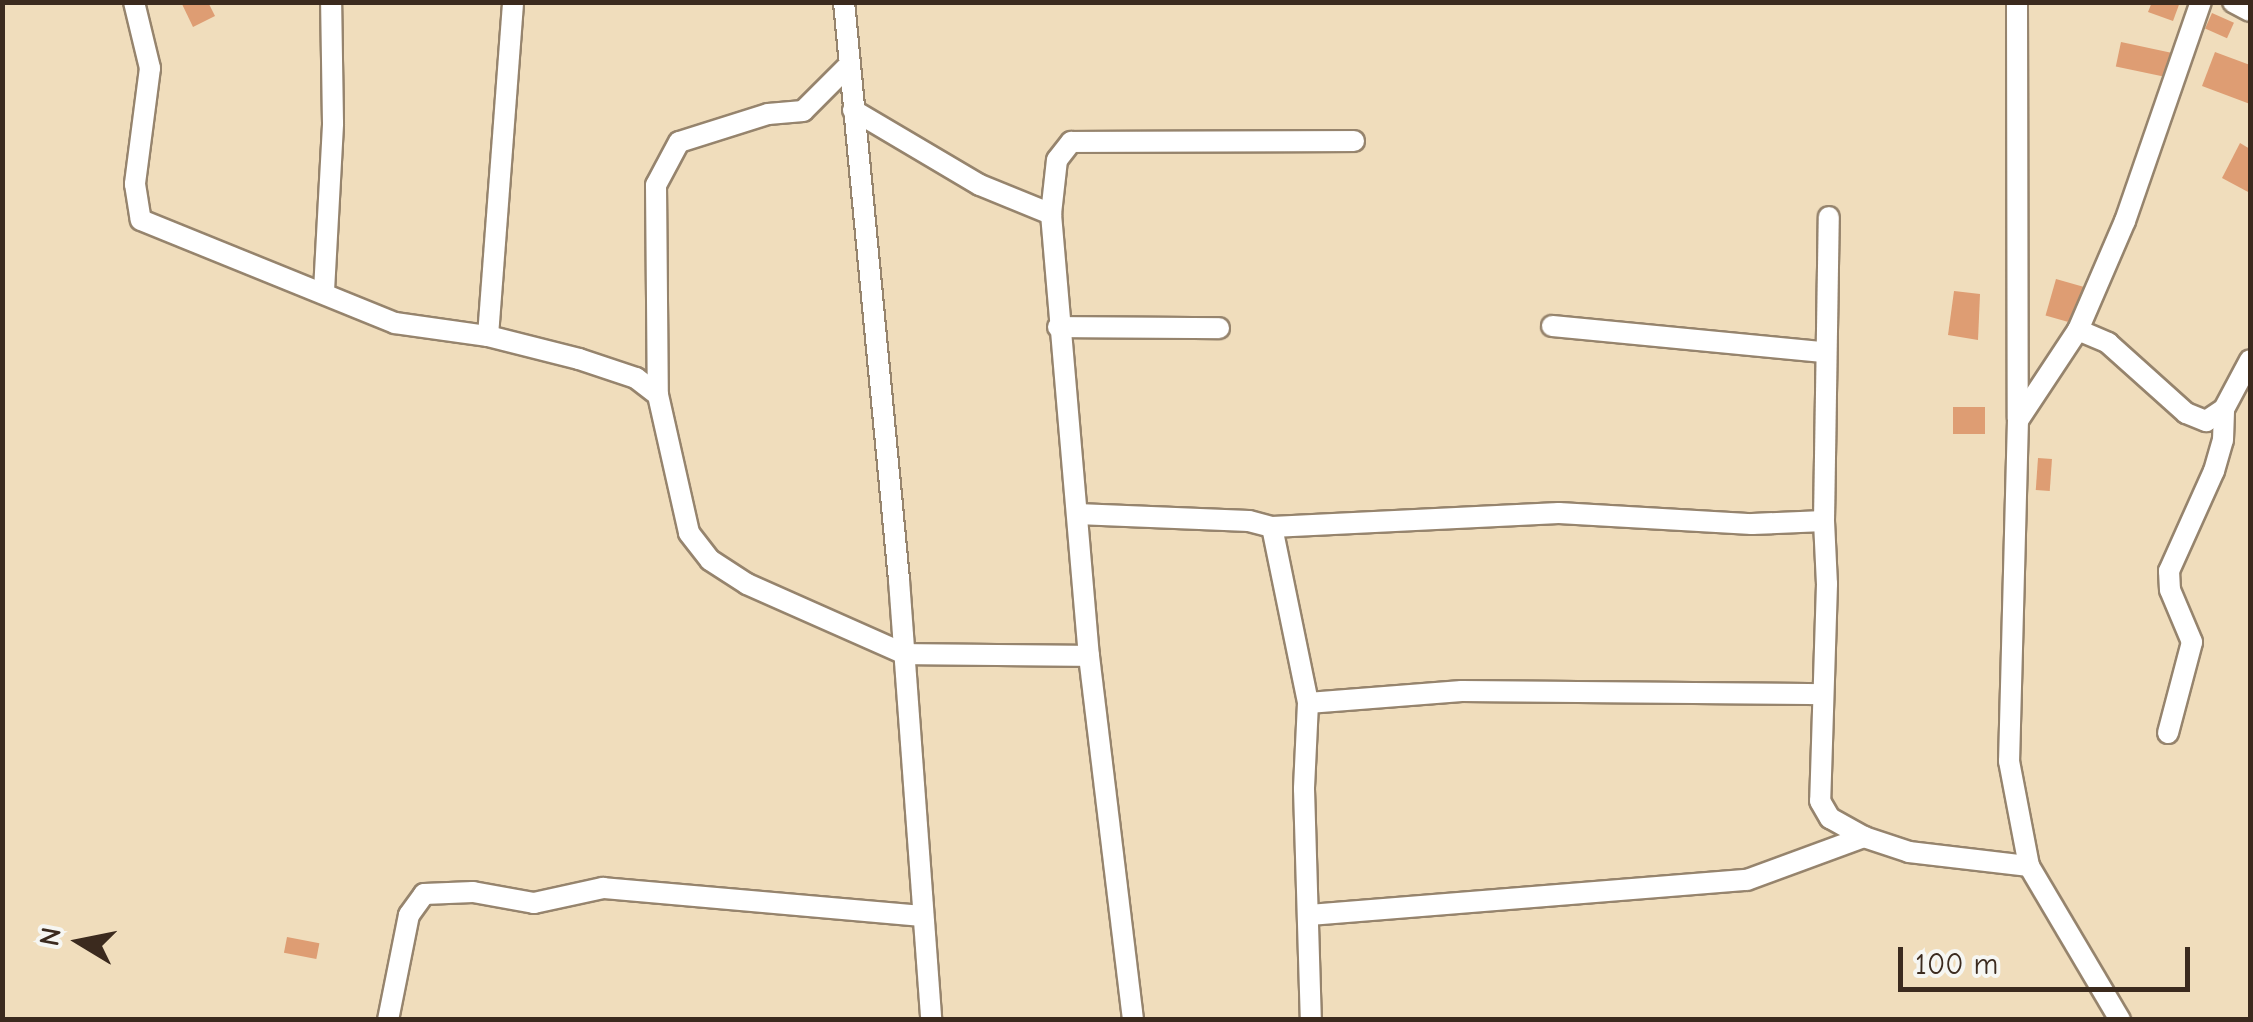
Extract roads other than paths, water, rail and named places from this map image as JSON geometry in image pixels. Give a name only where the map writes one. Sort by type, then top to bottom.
[{"type":"street","points":[[134,2],[150,68],[135,184],[140,220],[324,291],[395,323],[488,336],[636,378],[658,396]]},
{"type":"street","points":[[324,291],[333,124],[331,2]]},
{"type":"street","points":[[488,336],[512,2]]},
{"type":"street","points":[[844,2],[847,67],[906,654],[931,1020]]},
{"type":"street","points":[[2017,2],[2018,419],[2009,761],[2028,866],[2120,1020]]},
{"type":"street","points":[[2018,419],[2078,330],[2125,221],[2201,2]]},
{"type":"street","points":[[2233,2],[2250,11]]},
{"type":"street","points":[[847,67],[803,110],[768,114],[678,142],[656,185],[658,396],[689,533],[710,560],[747,584],[906,654],[1089,656]]},
{"type":"street","points":[[853,110],[980,186],[1051,214]]},
{"type":"street","points":[[1133,1020],[1089,656],[1058,326],[1051,214],[1057,160],[1070,142],[1354,142]]},
{"type":"street","points":[[1829,217],[1824,352],[1827,584],[1820,800],[1830,818],[1864,837],[1910,852],[2028,866]]},
{"type":"street","points":[[1058,326],[1219,328]]},
{"type":"street","points":[[1552,326],[1824,352]]},
{"type":"street","points":[[2078,330],[2108,344],[2186,413],[2206,421],[2224,409]]},
{"type":"street","points":[[2168,733],[2192,642],[2170,590],[2169,571],[2214,471],[2224,440],[2224,409],[2250,360]]},
{"type":"street","points":[[1077,514],[1249,521],[1272,527],[1558,513],[1752,524],[1824,521]]},
{"type":"street","points":[[1272,527],[1308,703],[1304,789],[1312,1020]]},
{"type":"street","points":[[1308,703],[1462,691],[1823,694]]},
{"type":"street","points":[[1310,914],[1747,880],[1864,837]]},
{"type":"street","points":[[388,1020],[409,914],[424,894],[473,892],[534,903],[603,888],[921,916]]}]
